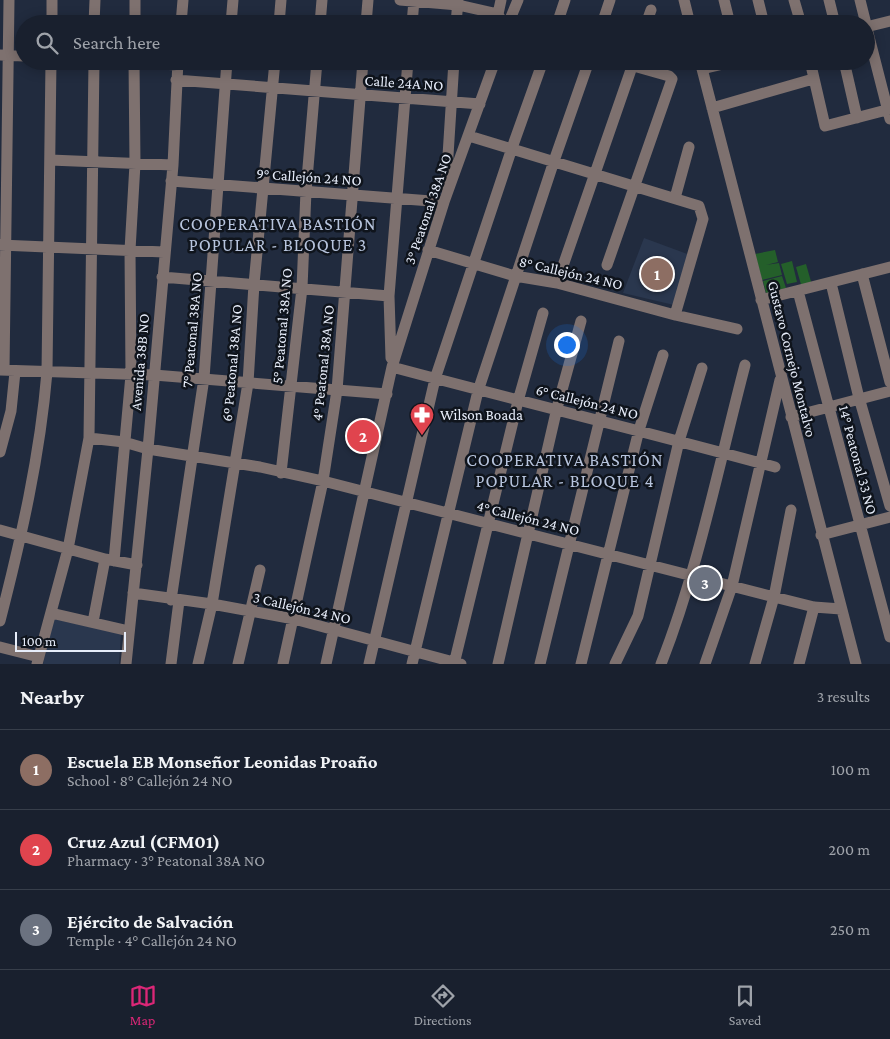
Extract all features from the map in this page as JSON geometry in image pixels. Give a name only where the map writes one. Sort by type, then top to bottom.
[{"type":"street","points":[[0,452],[10,411],[6,371],[3,245],[4,55],[9,0]]},
{"type":"street","points":[[52,0],[52,15]]},
{"type":"street","points":[[94,15],[95,0]]},
{"type":"street","points":[[135,0],[135,15]]},
{"type":"street","points":[[182,15],[183,0]]},
{"type":"street","points":[[232,15],[233,0]]},
{"type":"street","points":[[280,15],[281,0]]},
{"type":"street","points":[[321,15],[322,0]]},
{"type":"street","points":[[367,15],[368,0]]},
{"type":"street","points":[[400,0],[458,2],[491,15]]},
{"type":"street","points":[[501,0],[501,15]]},
{"type":"street","points":[[512,15],[518,0]]},
{"type":"street","points":[[560,15],[565,0]]},
{"type":"street","points":[[605,15],[610,0]]},
{"type":"street","points":[[684,0],[688,15]]},
{"type":"street","points":[[724,0],[728,15]]},
{"type":"street","points":[[758,0],[762,15]]},
{"type":"street","points":[[794,0],[798,15]]},
{"type":"street","points":[[829,0],[833,15]]},
{"type":"street","points":[[860,0],[863,15]]},
{"type":"street","points":[[413,15],[414,1]]},
{"type":"street","points":[[457,15],[458,2]]},
{"type":"street","points":[[649,15],[651,10]]},
{"type":"street","points":[[875,24],[890,21]]},
{"type":"street","points":[[812,70],[824,124],[828,126],[889,112],[875,60]]},
{"type":"street","points":[[0,620],[21,536],[43,419],[47,372],[51,70]]},
{"type":"street","points":[[0,647],[38,661],[68,549],[89,438],[88,374],[94,70]]},
{"type":"street","points":[[93,622],[110,560],[131,376],[130,250],[135,164],[134,70]]},
{"type":"street","name":"Avenida 38B NO","points":[[126,664],[148,449],[173,165],[177,70]]},
{"type":"street","name":"7° Peatonal 38A NO","points":[[171,664],[175,600],[192,456],[204,378],[212,280],[216,185],[226,70]]},
{"type":"street","name":"6º Peatonal 38A NO","points":[[198,664],[212,604],[248,383],[254,284],[274,70]]},
{"type":"street","name":"5° Peatonal 38A NO","points":[[281,472],[302,288],[306,192],[316,70]]},
{"type":"street","name":"4° Peatonal 38A NO","points":[[282,664],[294,619],[323,480],[337,390],[362,70]]},
{"type":"street","name":"3° Peatonal 38A NO","points":[[392,367],[389,296],[407,70]]},
{"type":"street","points":[[445,200],[454,70]]},
{"type":"street","name":"3° Peatonal 38A NO","points":[[326,664],[392,367],[428,250],[492,70]]},
{"type":"street","points":[[369,664],[435,379],[512,148],[541,70]]},
{"type":"street","points":[[413,658],[478,391],[515,276],[586,70]]},
{"type":"street","points":[[556,283],[631,70]]},
{"type":"street","points":[[607,266],[672,77],[652,70]]},
{"type":"street","name":"Gustavo Cornejo Montalvo","points":[[702,70],[821,535],[856,664]]},
{"type":"street","points":[[846,70],[857,118]]},
{"type":"street","points":[[712,108],[813,79]]},
{"type":"street","name":"Calle 24A NO","points":[[176,80],[480,104]]},
{"type":"street","points":[[470,136],[699,206],[703,219],[675,315]]},
{"type":"street","points":[[675,198],[689,146]]},
{"type":"street","points":[[50,160],[173,165]]},
{"type":"street","name":"9° Callejón 24 NO","points":[[171,182],[445,200]]},
{"type":"street","points":[[3,245],[164,252]]},
{"type":"street","name":"8° Callejón 24 NO","points":[[428,250],[515,276],[556,283],[675,315],[737,329]]},
{"type":"street","points":[[761,300],[890,267]]},
{"type":"street","points":[[862,274],[890,382]]},
{"type":"street","points":[[162,277],[389,296]]},
{"type":"street","points":[[831,282],[860,399],[890,506]]},
{"type":"street","name":"14° Peatonal 33 NO","points":[[798,291],[890,637]]},
{"type":"street","points":[[456,663],[518,402],[543,313]]},
{"type":"street","points":[[498,664],[557,408],[582,321]]},
{"type":"street","points":[[540,664],[598,419],[619,341]]},
{"type":"street","points":[[581,664],[610,555],[639,430],[663,355]]},
{"type":"street","points":[[661,664],[674,632],[745,365]]},
{"type":"street","name":"6° Callejón 24 NO","points":[[392,367],[518,402],[557,408],[775,467]]},
{"type":"street","points":[[615,664],[638,616],[679,441],[702,368]]},
{"type":"street","points":[[6,371],[204,378],[387,394]]},
{"type":"street","points":[[705,664],[732,586],[762,463],[780,376]]},
{"type":"street","points":[[791,417],[890,392]]},
{"type":"street","name":"4° Callejón 24 NO","points":[[89,438],[124,442],[148,449],[323,480],[814,607],[841,609]]},
{"type":"street","points":[[756,664],[774,597],[791,510]]},
{"type":"street","points":[[821,535],[890,517]]},
{"type":"street","points":[[0,530],[110,560],[137,564]]},
{"type":"street","points":[[238,664],[260,570]]},
{"type":"street","name":"3 Callejón 24 NO","points":[[133,593],[212,604],[294,619],[374,641],[413,658],[456,663]]},
{"type":"street","points":[[800,664],[814,607]]},
{"type":"street","points":[[51,613],[129,631]]},
{"type":"shaded area","points":[[644,238],[690,255],[674,305],[623,293]]},
{"type":"shaded area","points":[[54,619],[121,634],[119,664],[43,664]]},
{"type":"green space","points":[[775,250],[778,262],[766,265],[779,263],[782,275],[762,280],[755,254]]},
{"type":"green space","points":[[792,261],[797,282],[787,284],[781,264]]},
{"type":"green space","points":[[806,264],[812,285],[802,288],[796,267]]},
{"type":"green space","points":[[782,276],[786,288],[766,293],[763,281]]},
{"type":"place","name":"Escuela EB Monseñor Leonidas Proaño","points":[[657,274]]},
{"type":"place","name":"Cruz Azul (CFM01)","points":[[363,436]]},
{"type":"place","name":"Wilson Boada","points":[[422,436]]},
{"type":"place","name":"Ejército de Salvación","points":[[705,583]]},
{"type":"district","name":"COOPERATIVA BASTIÓN POPULAR - BLOQUE 3","points":[[278,234]]},
{"type":"district","name":"COOPERATIVA BASTIÓN POPULAR - BLOQUE 4","points":[[565,470]]}]
